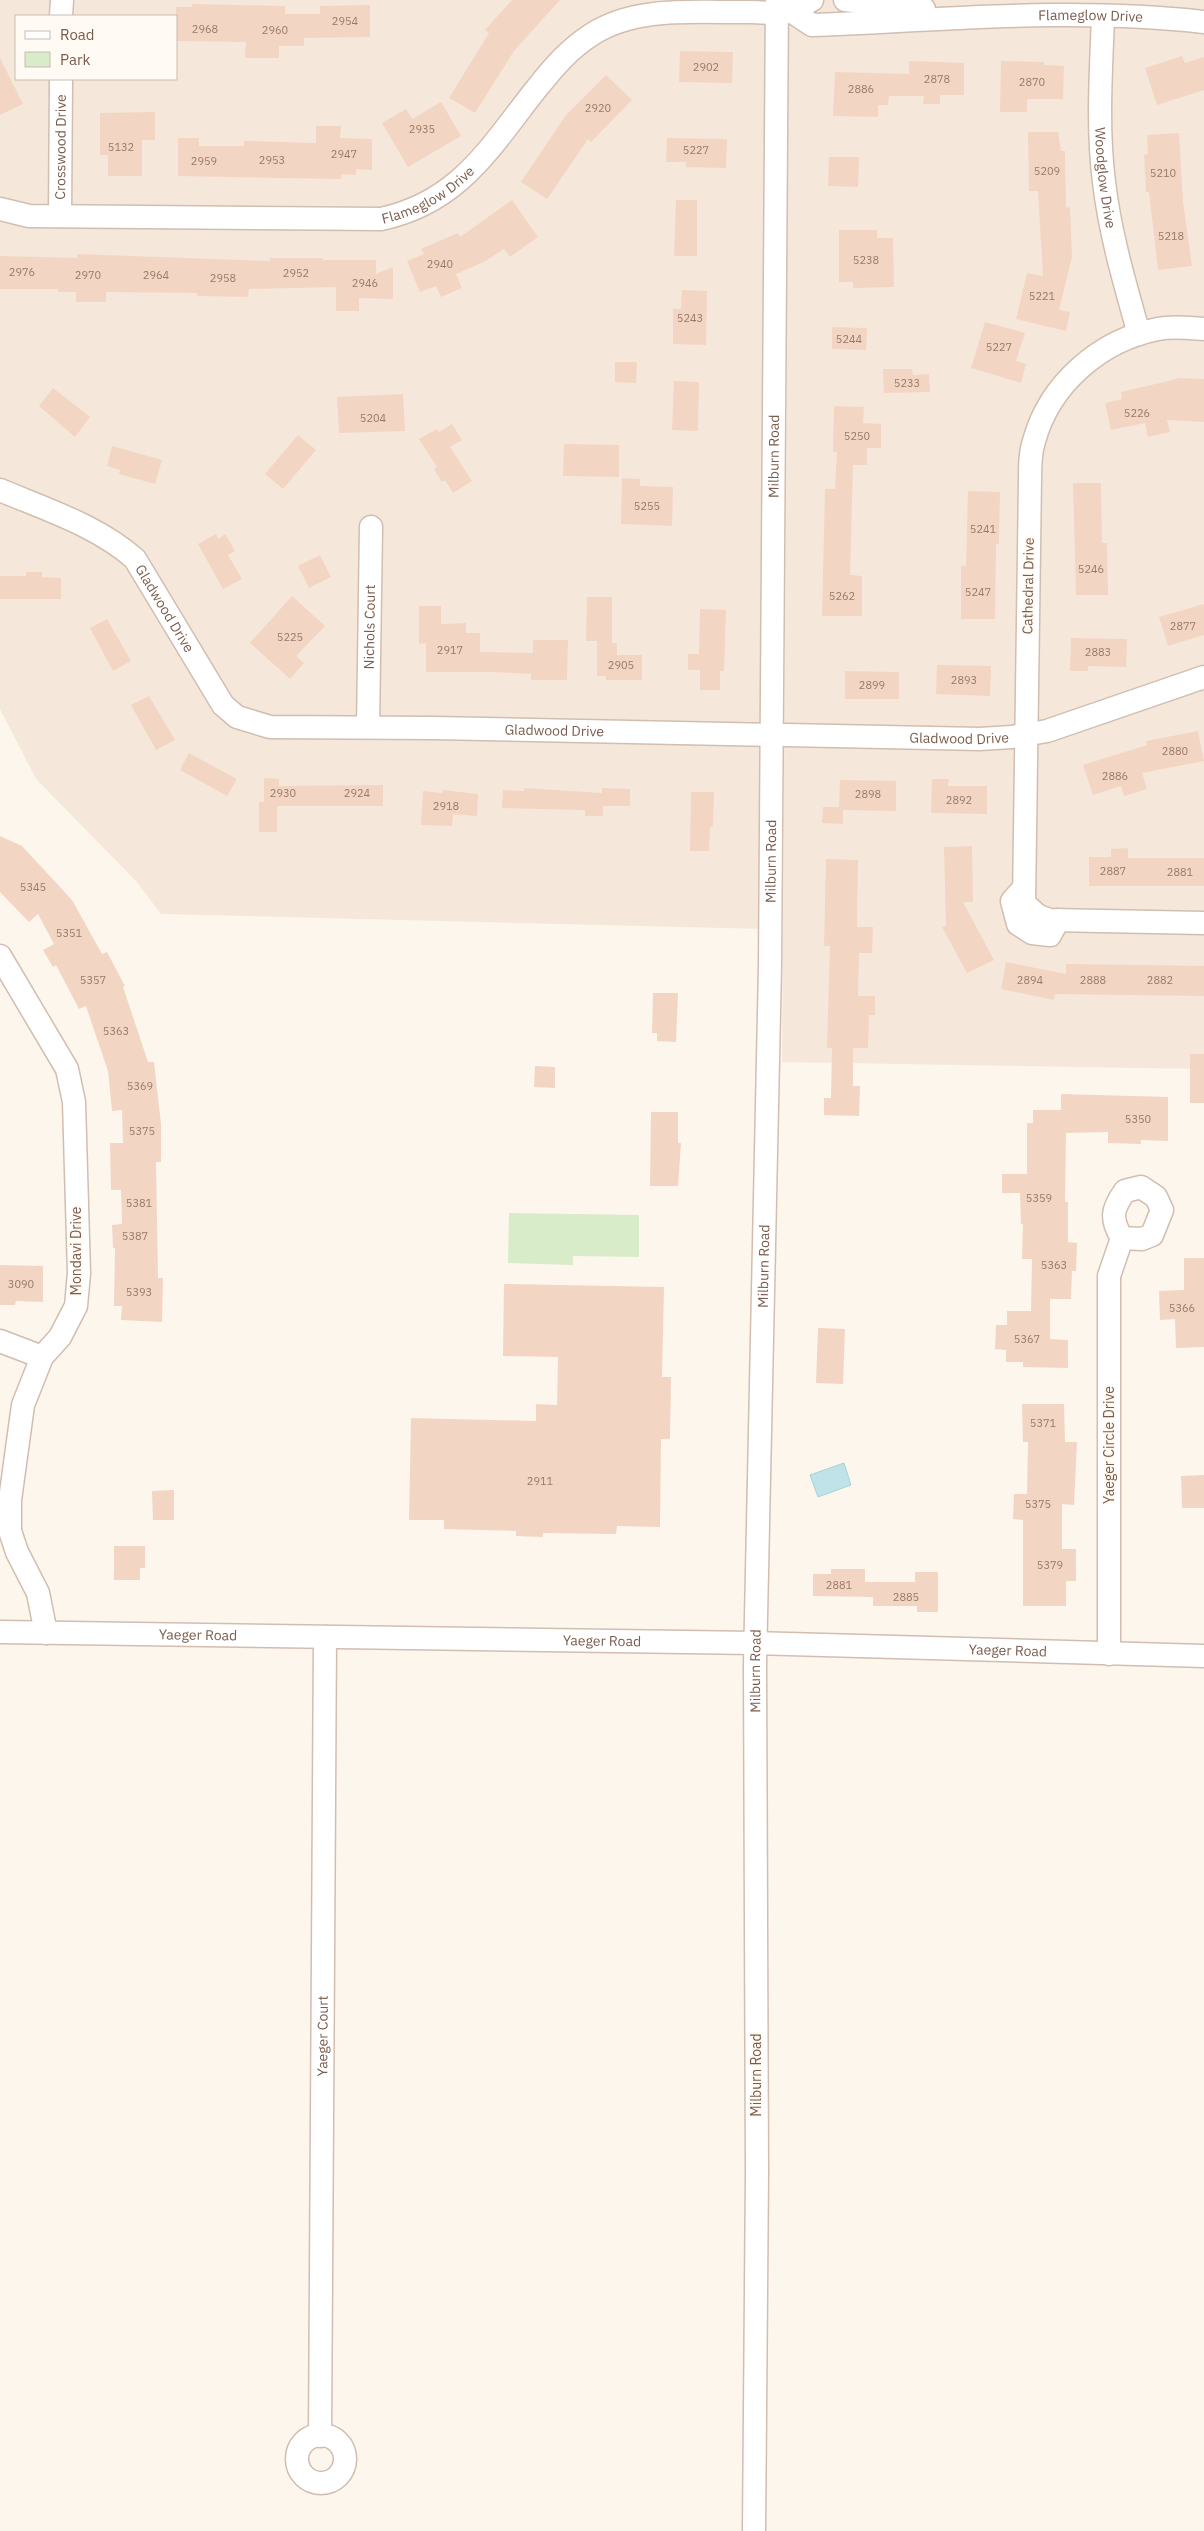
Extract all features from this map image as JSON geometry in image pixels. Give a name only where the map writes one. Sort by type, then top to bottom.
[{"type":"street","points":[[62,0],[62,15]]},
{"type":"street","name":"Flameglow Drive","points":[[0,209],[29,216],[382,218],[399,215],[436,198],[460,181],[480,160],[558,61],[591,34],[621,22],[651,14],[782,8],[812,0]]},
{"type":"street","name":"Flameglow Drive","points":[[845,0],[977,15]]},
{"type":"street","name":"Flameglow Drive","points":[[782,8],[812,24],[977,15],[1158,17],[1204,22]]},
{"type":"street","name":"Milburn Road","points":[[754,2531],[756,2182],[755,1643],[768,1086],[782,8]]},
{"type":"street","name":"Woodglow Drive","points":[[1103,17],[1100,135],[1104,182],[1114,242],[1139,334]]},
{"type":"street","name":"Crosswood Drive","points":[[60,216],[61,80]]},
{"type":"street","name":"Cathedral Drive","points":[[1204,328],[1159,328],[1114,343],[1090,359],[1065,382],[1046,411],[1034,440],[1030,478],[1024,903],[1038,916],[1058,920],[1204,923]]},
{"type":"street","name":"Gladwood Drive","points":[[0,490],[100,534],[135,558],[223,705],[237,717],[270,728],[368,727],[772,736],[980,738],[1027,735],[1051,730],[1204,677]]},
{"type":"street","name":"Nichols Court","points":[[368,727],[372,527]]},
{"type":"street","name":"Mondavi Drive","points":[[0,956],[66,1069],[74,1102],[78,1273],[76,1306],[60,1337],[42,1357],[23,1405],[10,1500],[10,1531],[17,1552],[38,1593],[46,1633]]},
{"type":"street","name":"Yaeger Circle Drive","points":[[1109,1654],[1109,1276],[1122,1238]]},
{"type":"street","points":[[0,1341],[42,1357]]},
{"type":"street","name":"Yaeger Road","points":[[0,1632],[755,1643],[1204,1656]]},
{"type":"street","name":"Yaeger Court","points":[[320,2436],[325,1637]]},
{"type":"shaded area","points":[[0,0],[1204,0],[1204,1069],[782,1062],[787,356],[767,354],[764,929],[161,914],[136,881],[36,779],[0,709]]},
{"type":"green space","points":[[509,1213],[639,1215],[639,1257],[573,1256],[573,1265],[508,1263]]},
{"type":"water","points":[[844,1463],[851,1485],[818,1497],[810,1475]]},
{"type":"building","points":[[512,0],[560,0],[514,51],[475,113],[449,98],[489,33],[485,30]]},
{"type":"building","points":[[192,4],[285,6],[285,14],[320,14],[320,6],[370,5],[370,37],[304,38],[304,46],[279,46],[279,58],[245,58],[246,42],[178,41],[178,15],[176,15],[176,7],[192,7]]},
{"type":"building","points":[[680,51],[733,52],[732,83],[679,82]]},
{"type":"building","points":[[1182,56],[1185,63],[1204,57],[1204,90],[1157,105],[1145,68]]},
{"type":"building","points":[[0,58],[23,104],[0,115]]},
{"type":"building","points":[[909,61],[964,63],[964,95],[940,95],[940,104],[923,104],[924,96],[889,96],[888,105],[878,105],[878,117],[833,116],[835,72],[909,74]]},
{"type":"building","points":[[1001,61],[1044,62],[1044,65],[1064,66],[1063,99],[1027,99],[1027,112],[1000,112]]},
{"type":"building","points":[[606,75],[632,100],[591,142],[588,139],[547,199],[521,182],[566,115]]},
{"type":"building","points":[[441,102],[461,136],[408,167],[382,123],[406,109],[412,119]]},
{"type":"building","points":[[155,112],[155,140],[142,140],[142,176],[108,176],[108,155],[100,155],[100,113]]},
{"type":"building","points":[[316,126],[341,126],[340,138],[372,139],[372,170],[356,169],[356,175],[341,174],[341,179],[178,176],[178,138],[199,138],[199,146],[244,146],[244,141],[316,143]]},
{"type":"building","points":[[1028,132],[1058,132],[1061,151],[1065,151],[1066,208],[1070,207],[1072,257],[1059,310],[1070,312],[1066,331],[1016,319],[1027,273],[1043,276],[1038,191],[1029,191]]},
{"type":"building","points":[[1179,133],[1183,202],[1192,266],[1158,270],[1149,192],[1146,192],[1144,155],[1148,154],[1147,135]]},
{"type":"building","points":[[667,138],[727,139],[726,168],[686,167],[686,162],[666,162]]},
{"type":"building","points":[[829,157],[859,157],[858,187],[828,186]]},
{"type":"building","points":[[512,200],[538,237],[510,257],[504,249],[484,262],[456,274],[462,288],[441,297],[436,286],[420,292],[407,261],[424,254],[421,249],[458,233],[460,237]]},
{"type":"building","points":[[676,200],[697,200],[697,256],[674,256]]},
{"type":"building","points":[[839,230],[877,230],[877,238],[893,238],[894,287],[853,288],[853,282],[839,282]]},
{"type":"building","points":[[77,254],[270,261],[270,258],[376,260],[376,274],[393,267],[393,299],[359,298],[359,311],[336,311],[336,287],[249,289],[248,297],[197,296],[197,293],[106,292],[106,302],[76,302],[76,292],[58,292],[58,289],[0,289],[0,256],[77,258]]},
{"type":"building","points":[[682,290],[707,291],[706,345],[673,344],[673,309],[681,309]]},
{"type":"building","points":[[985,322],[1025,333],[1016,361],[1026,364],[1021,383],[971,368]]},
{"type":"building","points":[[832,327],[867,328],[866,350],[832,349]]},
{"type":"building","points":[[615,362],[637,362],[636,383],[615,382]]},
{"type":"building","points":[[883,369],[912,369],[913,375],[929,374],[930,392],[884,393]]},
{"type":"building","points":[[1177,378],[1204,379],[1204,422],[1167,420],[1170,432],[1148,437],[1145,423],[1111,430],[1105,403],[1122,399],[1121,392]]},
{"type":"building","points":[[674,381],[699,382],[698,431],[672,430]]},
{"type":"building","points":[[53,388],[90,417],[75,437],[39,406]]},
{"type":"building","points":[[403,394],[405,431],[339,433],[337,397]]},
{"type":"building","points":[[834,406],[864,407],[863,423],[881,424],[881,448],[867,448],[867,465],[853,465],[850,575],[862,576],[862,616],[822,616],[825,489],[835,489],[837,452],[833,452]]},
{"type":"building","points":[[452,424],[462,440],[450,447],[472,481],[453,493],[445,480],[442,482],[434,469],[437,467],[419,439],[437,429],[439,432]]},
{"type":"building","points":[[298,435],[316,450],[283,489],[265,474]]},
{"type":"building","points":[[564,444],[619,445],[619,477],[563,476]]},
{"type":"building","points":[[112,446],[162,460],[155,484],[119,474],[120,470],[107,466]]},
{"type":"building","points":[[622,478],[640,479],[640,486],[673,487],[672,526],[621,524]]},
{"type":"building","points":[[1073,483],[1101,483],[1102,543],[1107,543],[1108,595],[1076,595]]},
{"type":"building","points":[[968,491],[1000,492],[999,544],[996,544],[995,619],[961,619],[961,566],[966,566]]},
{"type":"building","points":[[216,534],[218,539],[225,534],[235,551],[228,555],[242,579],[223,589],[198,544]]},
{"type":"building","points":[[320,555],[331,577],[309,588],[298,566]]},
{"type":"building","points":[[26,572],[42,572],[42,577],[61,578],[61,599],[0,599],[0,576],[26,576]]},
{"type":"building","points":[[292,596],[325,626],[296,656],[304,663],[290,679],[250,643]]},
{"type":"building","points":[[587,597],[612,597],[612,643],[617,643],[617,655],[642,655],[642,680],[606,680],[606,676],[597,676],[597,641],[586,641]]},
{"type":"building","points":[[1204,604],[1204,635],[1168,646],[1159,617]]},
{"type":"building","points":[[419,606],[441,606],[441,624],[466,623],[466,633],[480,633],[480,652],[533,653],[533,640],[568,640],[567,680],[531,680],[531,674],[426,672],[426,643],[419,644]]},
{"type":"building","points":[[700,609],[726,610],[724,671],[720,671],[720,690],[700,690],[700,670],[688,670],[688,654],[699,654]]},
{"type":"building","points":[[107,619],[131,661],[113,671],[90,628]]},
{"type":"building","points":[[1071,638],[1127,639],[1126,667],[1088,666],[1088,671],[1070,671]]},
{"type":"building","points":[[937,665],[991,666],[990,696],[936,694]]},
{"type":"building","points":[[845,671],[899,672],[899,699],[845,699]]},
{"type":"building","points":[[149,696],[175,740],[156,750],[131,705]]},
{"type":"building","points":[[1198,731],[1204,761],[1142,773],[1147,789],[1124,796],[1121,786],[1093,795],[1083,765],[1147,745],[1146,741]]},
{"type":"building","points":[[189,753],[237,779],[227,796],[180,770]]},
{"type":"building","points":[[264,778],[279,779],[279,786],[383,785],[383,806],[277,806],[277,832],[259,832],[259,802],[264,802]]},
{"type":"building","points":[[932,779],[949,779],[948,786],[987,786],[987,814],[931,813]]},
{"type":"building","points":[[840,780],[896,781],[896,811],[843,810],[843,824],[822,823],[823,807],[839,807]]},
{"type":"building","points":[[524,788],[602,793],[602,788],[630,789],[630,806],[603,806],[603,816],[585,816],[585,810],[502,808],[503,790],[524,791]]},
{"type":"building","points":[[443,790],[478,794],[477,816],[453,814],[452,826],[421,825],[423,791],[442,793]]},
{"type":"building","points":[[691,792],[714,792],[713,827],[710,827],[709,851],[690,851]]},
{"type":"building","points":[[0,836],[22,846],[72,900],[102,954],[107,952],[125,986],[123,987],[148,1062],[154,1062],[161,1124],[161,1162],[156,1162],[158,1278],[163,1278],[162,1322],[121,1320],[122,1306],[114,1306],[115,1248],[113,1248],[112,1225],[122,1224],[121,1190],[111,1190],[110,1143],[123,1143],[122,1110],[112,1111],[108,1071],[86,1006],[79,1009],[56,965],[53,967],[43,950],[54,944],[38,914],[29,922],[0,892]]},
{"type":"building","points":[[972,846],[973,902],[963,902],[994,960],[967,973],[942,927],[946,926],[944,847]]},
{"type":"building","points":[[1128,848],[1128,858],[1204,858],[1204,886],[1089,886],[1089,857],[1111,857],[1111,849]]},
{"type":"building","points":[[826,859],[858,860],[857,927],[873,927],[872,953],[859,953],[858,996],[875,996],[875,1015],[869,1015],[868,1048],[853,1048],[853,1086],[860,1086],[859,1116],[824,1115],[824,1098],[831,1098],[832,1048],[827,1048],[830,946],[824,946]]},
{"type":"building","points":[[1006,962],[1066,974],[1066,964],[1204,966],[1204,996],[1055,994],[1054,1000],[1001,989]]},
{"type":"building","points":[[653,993],[678,993],[676,1042],[657,1041],[657,1033],[652,1033]]},
{"type":"building","points":[[1190,1054],[1204,1054],[1204,1103],[1190,1103]]},
{"type":"building","points":[[535,1066],[555,1067],[555,1088],[534,1087]]},
{"type":"building","points":[[1061,1094],[1168,1097],[1168,1141],[1141,1140],[1141,1144],[1108,1143],[1108,1132],[1066,1133],[1065,1202],[1068,1202],[1068,1242],[1077,1243],[1076,1271],[1072,1271],[1071,1299],[1050,1299],[1050,1339],[1068,1340],[1068,1368],[1023,1367],[1023,1362],[1006,1362],[1006,1350],[995,1349],[996,1325],[1007,1325],[1007,1311],[1031,1311],[1032,1259],[1022,1259],[1023,1224],[1021,1224],[1020,1193],[1002,1193],[1002,1174],[1027,1174],[1027,1123],[1033,1123],[1033,1110],[1061,1110]]},
{"type":"building","points":[[651,1112],[678,1112],[678,1143],[681,1143],[678,1186],[650,1186]]},
{"type":"building","points":[[1184,1258],[1204,1258],[1204,1347],[1176,1348],[1175,1319],[1160,1320],[1159,1291],[1184,1290]]},
{"type":"building","points":[[0,1265],[43,1266],[43,1302],[16,1301],[15,1305],[0,1305]]},
{"type":"building","points":[[504,1284],[664,1287],[662,1377],[671,1377],[670,1439],[661,1439],[660,1527],[617,1526],[616,1534],[543,1533],[543,1537],[516,1536],[516,1531],[444,1529],[444,1520],[409,1520],[411,1418],[536,1421],[536,1404],[557,1405],[558,1357],[503,1356]]},
{"type":"building","points":[[818,1328],[845,1329],[843,1384],[816,1383]]},
{"type":"building","points":[[1022,1404],[1064,1404],[1065,1442],[1077,1442],[1074,1505],[1062,1504],[1062,1549],[1076,1549],[1076,1581],[1066,1581],[1066,1606],[1023,1606],[1023,1520],[1013,1519],[1014,1494],[1027,1494],[1028,1442],[1023,1442]]},
{"type":"building","points":[[1204,1475],[1204,1508],[1182,1508],[1181,1476]]},
{"type":"building","points":[[174,1490],[174,1520],[153,1520],[152,1491]]},
{"type":"building","points":[[114,1546],[145,1546],[145,1568],[140,1568],[140,1580],[114,1580]]},
{"type":"building","points":[[831,1569],[865,1569],[865,1582],[915,1582],[915,1572],[938,1572],[938,1612],[917,1612],[917,1606],[873,1606],[873,1597],[813,1596],[813,1574],[831,1574]]}]
